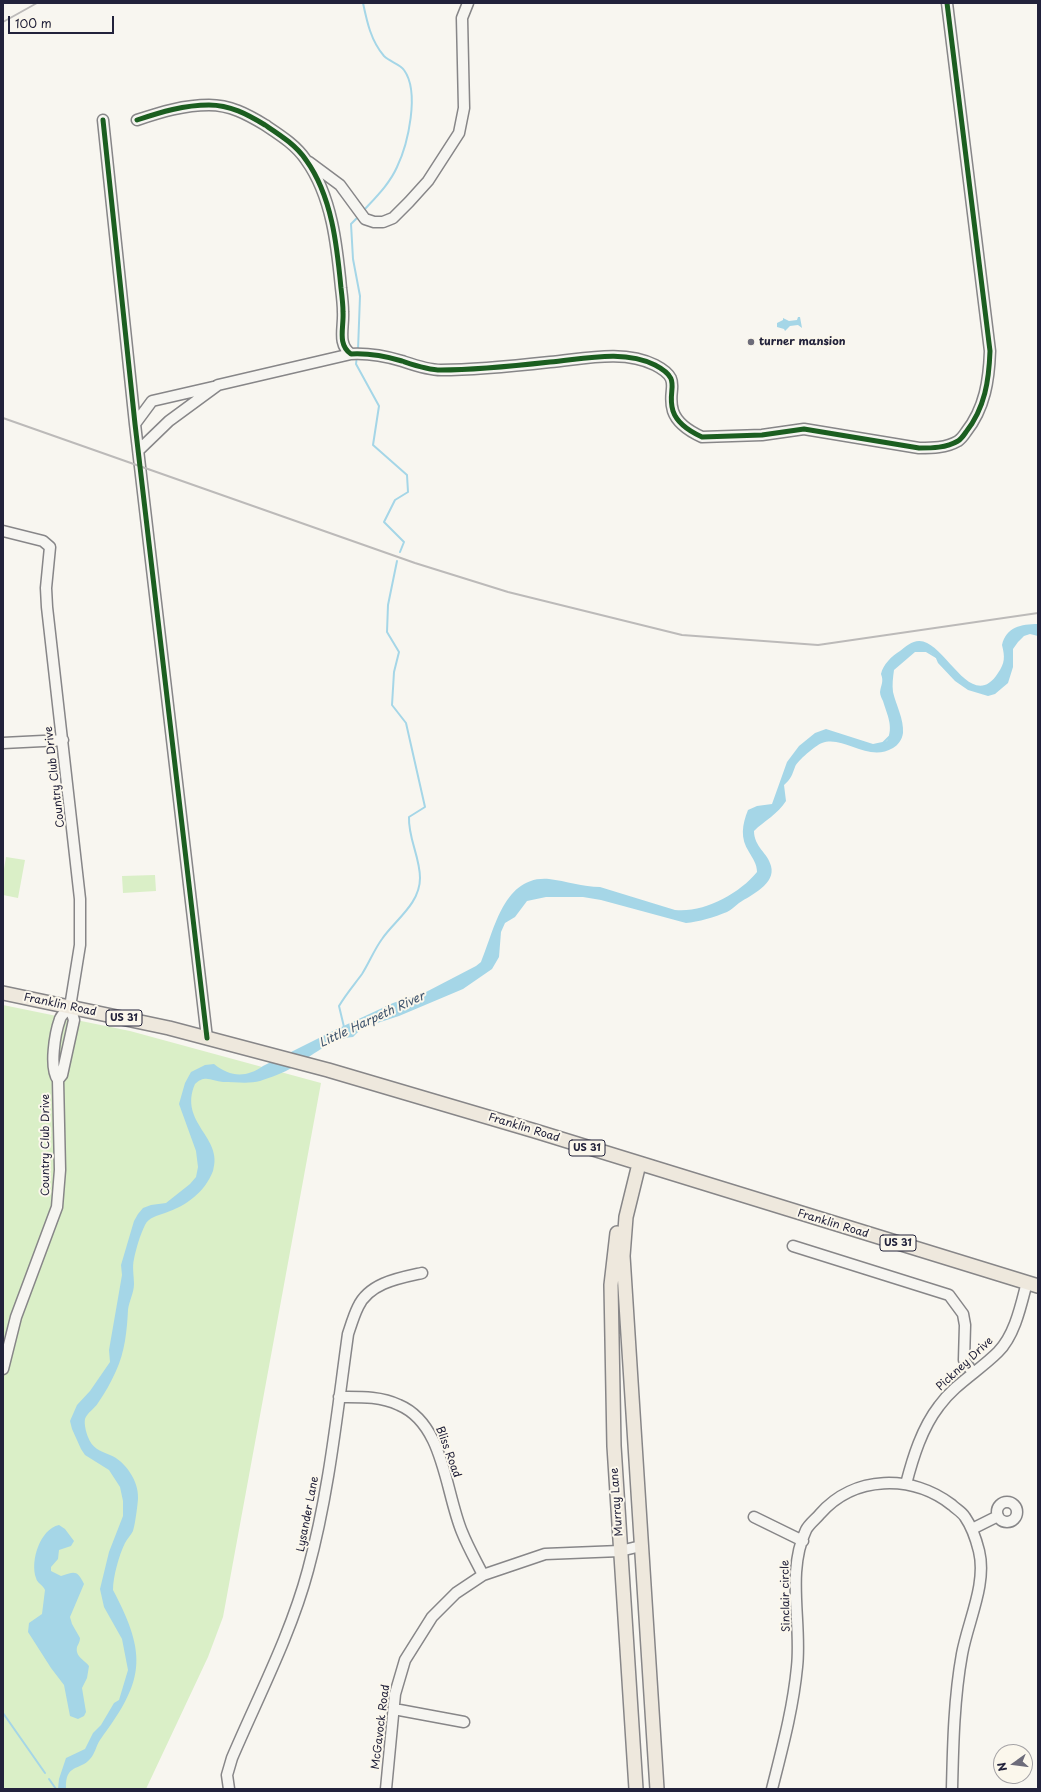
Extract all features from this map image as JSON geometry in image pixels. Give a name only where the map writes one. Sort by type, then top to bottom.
[{"type":"main road","name":"Franklin Road","points":[[3,993],[207,1038],[328,1070],[534,1131],[1032,1284]]},
{"type":"main road","name":"Murray Lane","points":[[639,1164],[626,1217],[623,1256],[657,1789]]},
{"type":"main road","name":"Murray Lane","points":[[626,1217],[618,1230],[611,1285],[614,1446],[636,1789]]},
{"type":"street","points":[[137,120],[178,108],[209,105],[228,107],[247,114],[287,140],[306,160],[340,185],[365,219],[374,222],[383,222],[393,218],[428,182],[459,132],[464,108],[462,18],[468,3]]},
{"type":"street","points":[[135,424],[152,401],[352,354],[367,353],[439,370],[495,367],[614,356],[640,359],[653,364],[668,375],[672,380],[673,410],[676,418],[693,433],[702,437],[762,435],[804,429],[919,448],[950,445],[960,440],[975,420],[985,395],[990,351],[946,3]]},
{"type":"street","points":[[103,120],[135,424],[207,1038]]},
{"type":"street","points":[[306,160],[317,180],[329,213],[338,261],[343,314],[343,343],[345,350],[352,354]]},
{"type":"street","points":[[139,450],[168,421],[218,385]]},
{"type":"street","name":"Country Club Drive","points":[[3,531],[37,539],[49,544],[46,601],[80,899],[80,945],[70,1007],[60,1018],[53,1067],[53,1074],[58,1080],[60,1170],[57,1206],[16,1317],[3,1369]]},
{"type":"street","points":[[3,743],[63,740]]},
{"type":"street","points":[[793,1246],[949,1295],[962,1314],[965,1325],[964,1360],[973,1373]]},
{"type":"street","name":"Lysander Lane","points":[[229,1789],[227,1775],[232,1758],[290,1624],[308,1571],[322,1511],[348,1334],[358,1306],[371,1290],[398,1278],[422,1273]]},
{"type":"street","name":"Pickney Drive","points":[[906,1484],[915,1450],[939,1406],[973,1373],[999,1352],[1032,1284]]},
{"type":"street","name":"Bliss Road","points":[[339,1397],[376,1398],[400,1405],[425,1424],[433,1439],[461,1531],[484,1575]]},
{"type":"street","name":"Sinclair circle","points":[[772,1789],[789,1727],[797,1667],[799,1628],[797,1558],[807,1529],[829,1504],[849,1492],[881,1482],[906,1484],[938,1495],[964,1515],[972,1529],[981,1565],[979,1585],[962,1655],[953,1743],[952,1789]]},
{"type":"street","points":[[972,1529],[998,1516]]},
{"type":"street","points":[[754,1517],[803,1541]]},
{"type":"street","name":"McGavock Road","points":[[386,1789],[395,1694],[405,1660],[432,1617],[456,1593],[484,1575],[545,1554],[620,1551],[641,1546]]},
{"type":"street","points":[[394,1709],[464,1722]]},
{"type":"green space","points":[[6,857],[25,860],[18,898],[3,895],[3,875]]},
{"type":"green space","points":[[155,875],[156,891],[123,893],[122,876]]},
{"type":"green space","points":[[3,1005],[130,1031],[321,1083],[223,1617],[208,1657],[146,1789],[3,1789]]},
{"type":"water","points":[[798,317],[800,317],[802,328],[798,325],[790,326],[785,331],[784,329],[777,327],[777,323],[783,320],[783,318],[789,321],[797,320]]},
{"type":"water","points":[[1038,624],[1038,636],[1030,634],[1024,636],[1013,649],[1013,667],[1008,683],[995,694],[988,696],[968,690],[955,681],[938,663],[935,656],[929,652],[915,652],[894,670],[893,692],[903,728],[900,742],[893,748],[884,752],[865,751],[839,743],[822,743],[803,757],[796,764],[791,777],[784,785],[786,801],[783,806],[754,831],[756,841],[767,857],[771,866],[772,872],[770,878],[756,893],[727,912],[696,922],[686,923],[601,900],[583,897],[546,897],[527,901],[515,917],[505,923],[501,932],[499,957],[492,969],[463,989],[399,1016],[362,1028],[353,1037],[335,1042],[286,1071],[260,1081],[247,1083],[202,1079],[195,1084],[191,1098],[192,1109],[196,1120],[208,1139],[212,1149],[215,1159],[213,1171],[210,1179],[194,1197],[173,1210],[151,1218],[145,1225],[138,1242],[133,1262],[134,1287],[129,1307],[122,1356],[108,1387],[97,1405],[85,1419],[85,1426],[92,1444],[116,1458],[126,1467],[134,1479],[138,1492],[138,1505],[134,1528],[125,1543],[115,1573],[113,1585],[113,1590],[132,1633],[136,1651],[136,1668],[133,1684],[126,1701],[100,1740],[92,1757],[86,1763],[71,1771],[66,1781],[66,1789],[58,1789],[59,1779],[66,1758],[85,1749],[93,1733],[101,1725],[114,1703],[119,1700],[128,1670],[122,1639],[104,1607],[100,1589],[109,1552],[123,1516],[123,1501],[120,1487],[109,1470],[85,1455],[72,1429],[70,1421],[77,1405],[90,1391],[110,1362],[109,1350],[122,1275],[121,1265],[134,1221],[143,1208],[151,1205],[166,1203],[190,1184],[196,1177],[198,1167],[196,1151],[179,1104],[185,1083],[191,1072],[205,1065],[214,1064],[232,1074],[250,1073],[337,1029],[393,1003],[426,992],[476,966],[481,962],[496,922],[503,908],[511,896],[521,886],[533,880],[549,879],[600,887],[675,910],[698,908],[720,900],[741,888],[757,872],[756,864],[746,847],[743,837],[743,826],[748,810],[757,806],[772,804],[787,762],[799,746],[815,733],[826,729],[873,744],[887,741],[890,725],[880,692],[882,670],[891,658],[909,644],[919,641],[929,644],[939,651],[968,681],[978,686],[988,684],[1002,666],[1004,656],[1002,645],[1007,634],[1011,630],[1020,626]]},
{"type":"water","points":[[59,1525],[65,1529],[74,1541],[71,1546],[59,1550],[58,1559],[51,1567],[51,1571],[61,1576],[69,1573],[75,1573],[84,1584],[70,1617],[72,1624],[80,1638],[77,1653],[89,1666],[87,1678],[82,1688],[86,1712],[84,1716],[78,1719],[70,1716],[64,1685],[51,1668],[28,1632],[29,1623],[42,1614],[45,1590],[36,1578],[34,1571],[34,1563],[38,1547],[47,1533],[52,1528]]},
{"type":"waterway","points":[[363,3],[368,24],[376,44],[384,56],[404,70],[409,80],[412,104],[411,118],[405,145],[397,167],[387,184],[365,209]]},
{"type":"waterway","points":[[357,218],[351,224],[353,259],[360,296],[358,350]]},
{"type":"waterway","points":[[357,356],[356,364],[379,406],[373,445],[407,475],[408,492],[395,500],[384,522],[404,542],[400,552]]},
{"type":"waterway","points":[[344,1027],[339,1006],[362,974],[382,939],[411,904],[419,887],[419,870],[410,832],[409,817],[425,807],[406,723],[392,705],[394,672],[399,652],[387,632],[388,605],[397,561]]},
{"type":"waterway","name":"Little Harpeth River","points":[[926,651],[936,657]]},
{"type":"waterway","name":"Little Harpeth River","points":[[883,743],[889,737]]},
{"type":"waterway","points":[[3,1713],[45,1773]]},
{"type":"waterway","points":[[49,1779],[56,1789]]},
{"type":"railway","points":[[3,22],[37,3]]},
{"type":"railway","points":[[3,418],[415,563],[508,592],[682,635],[818,645],[1038,613]]},
{"type":"cycle path","points":[[137,120],[191,106],[217,105],[231,108],[245,114],[265,125],[293,145],[306,160],[315,174],[322,189],[332,222],[343,306],[342,335],[344,345],[351,354],[371,354],[383,356],[416,366],[436,370],[496,368],[603,356],[630,357],[655,365],[669,375],[672,380],[671,403],[675,415],[685,427],[702,437],[762,435],[804,429],[919,448],[939,447],[949,445],[959,440],[978,413],[987,383],[990,351],[947,3]]},
{"type":"cycle path","points":[[103,120],[135,424],[207,1038]]},
{"type":"place","name":"turner mansion","points":[[751,342]]}]
